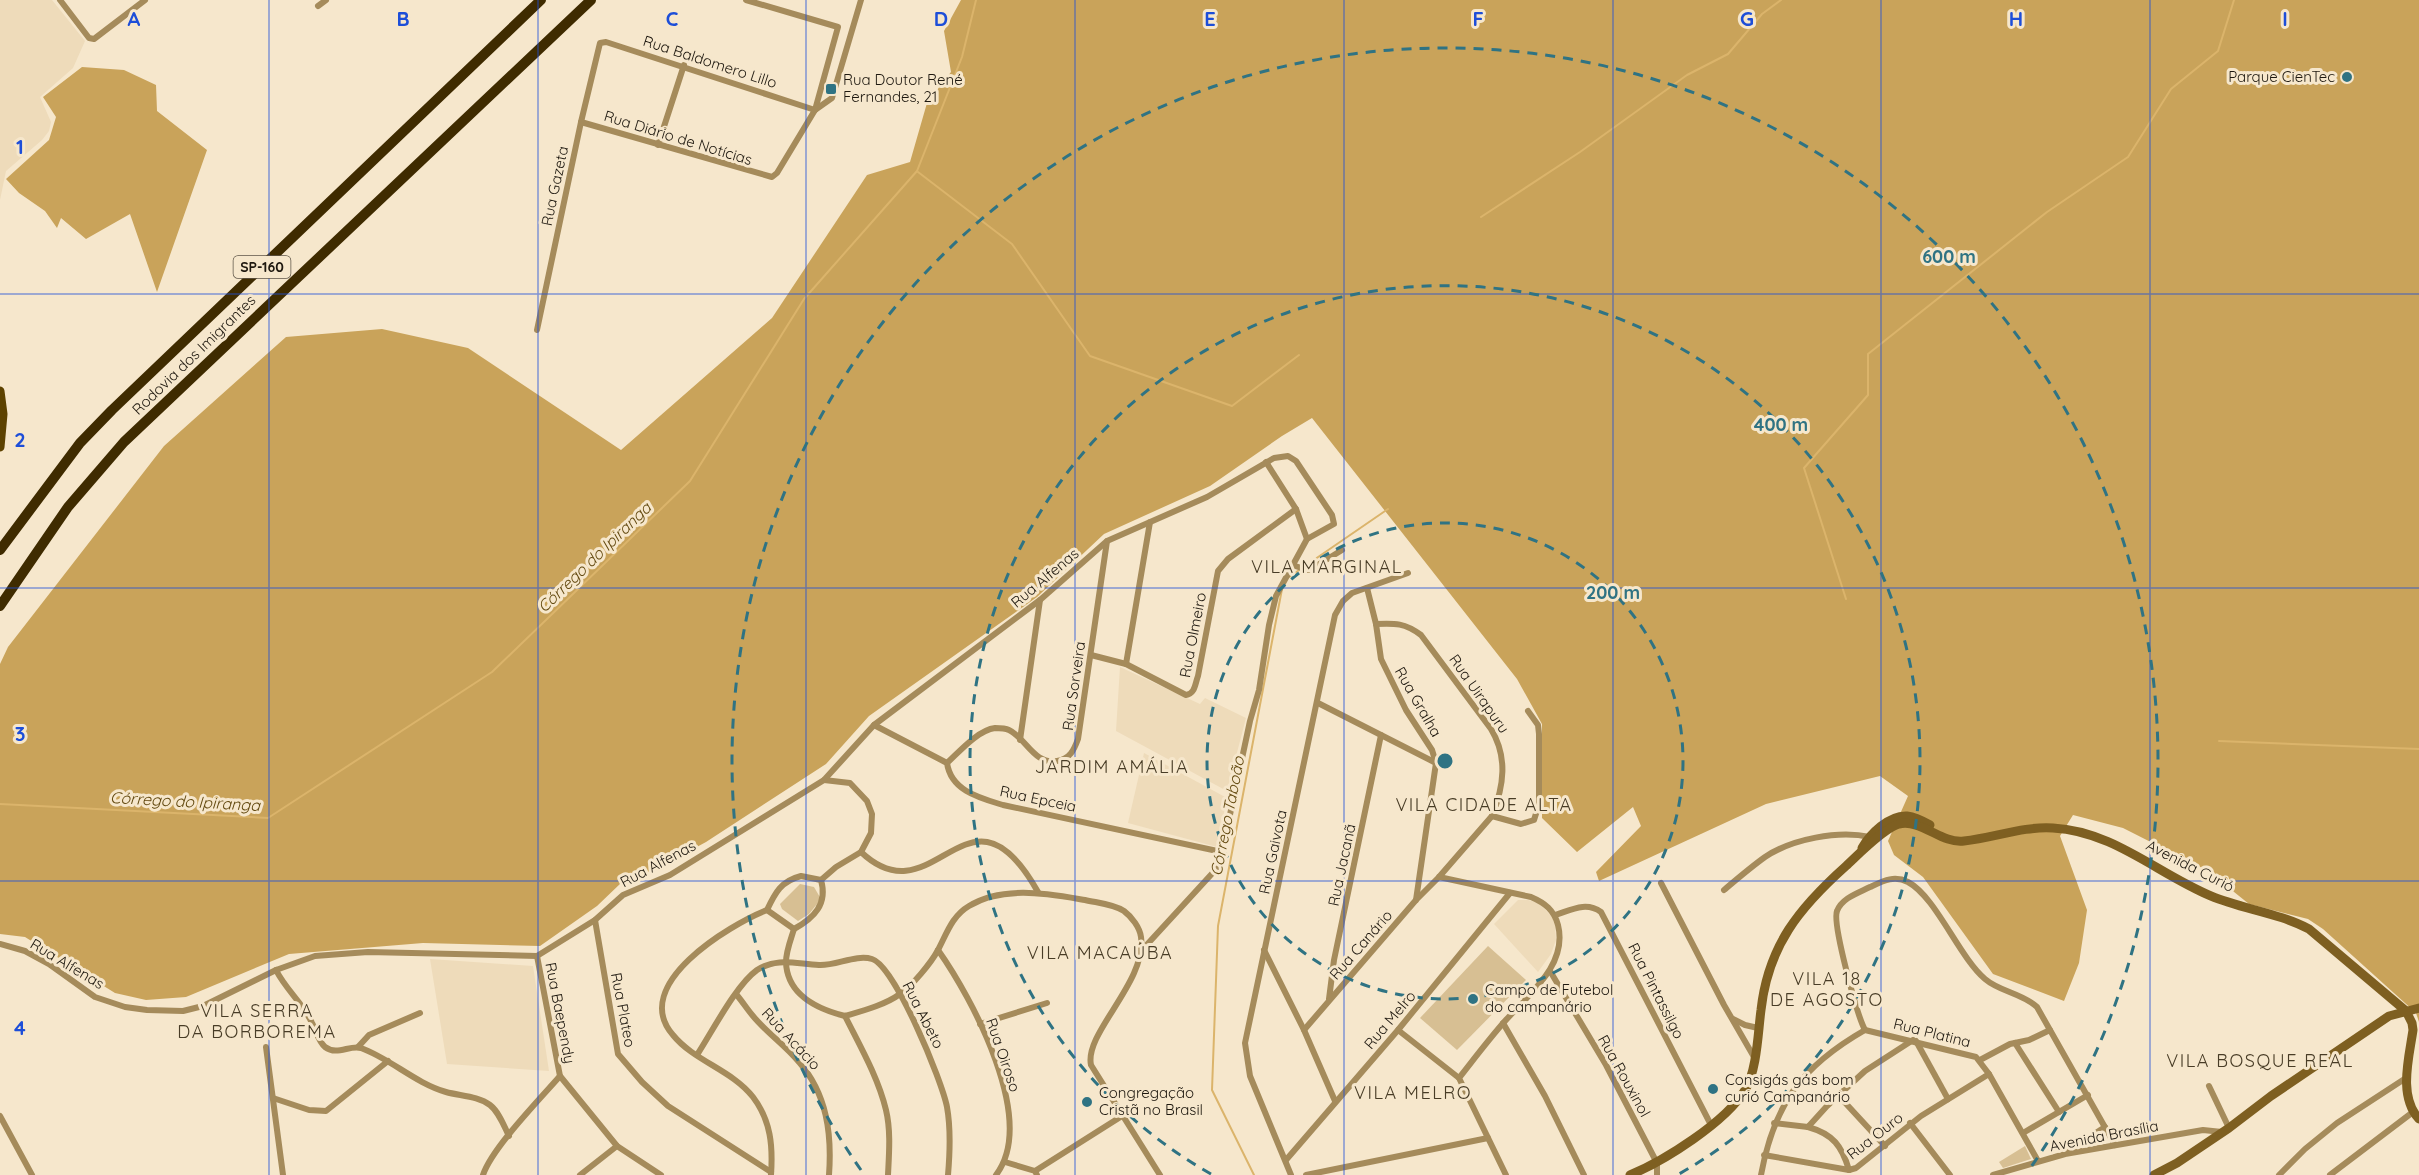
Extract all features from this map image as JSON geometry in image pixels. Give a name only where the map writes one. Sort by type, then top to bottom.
[{"type":"highway","name":"Rodovia dos Imigrantes","points":[[0,550],[80,443],[111,410],[541,0]]},
{"type":"highway","name":"Rodovia dos Imigrantes","points":[[0,606],[68,507],[124,442],[591,0]]},
{"type":"main road","points":[[0,391],[3,434],[0,447]]},
{"type":"street","points":[[60,0],[91,39],[96,38],[145,0]]},
{"type":"street","points":[[318,6],[326,0]]},
{"type":"street","points":[[746,0],[838,27],[815,110]]},
{"type":"street","points":[[815,110],[827,103],[835,92],[861,0]]},
{"type":"street","name":"Rua Baldomero Lillo","points":[[598,46],[606,42],[684,65],[815,110]]},
{"type":"street","name":"Rua Gazeta","points":[[537,330],[598,46]]},
{"type":"street","points":[[658,145],[684,65]]},
{"type":"street","name":"Rua Diário de Notícias","points":[[581,122],[768,178],[777,173],[815,110]]},
{"type":"street","name":"Rua Alfenas","points":[[0,944],[33,955],[95,997],[125,1007],[147,1011],[183,1011],[203,1006],[276,970],[315,956],[368,952],[537,956],[595,920],[622,895],[670,875],[824,780],[874,725],[1040,600],[1107,541],[1207,498],[1266,462],[1282,455],[1296,461],[1332,514],[1334,524],[1307,539]]},
{"type":"street","points":[[1160,1175],[1091,1065],[1090,1050],[1130,981],[1142,950],[1219,866],[1250,721],[1259,690],[1276,596],[1307,539],[1296,509],[1266,462]]},
{"type":"street","name":"Rua Olmeiro","points":[[1091,655],[1125,664],[1186,695],[1193,692],[1218,571],[1228,559],[1296,509]]},
{"type":"street","points":[[1125,664],[1150,522]]},
{"type":"street","name":"Rua Sorveira","points":[[946,763],[981,733],[991,728],[1009,730],[1038,757],[1049,762],[1068,758],[1074,750],[1078,739],[1107,541]]},
{"type":"street","points":[[1292,565],[1308,570],[1342,550]]},
{"type":"street","name":"Rua Gaivota","points":[[1291,1175],[1260,1104],[1245,1058],[1245,1043],[1335,615],[1342,601],[1352,593],[1408,573]]},
{"type":"street","name":"Rua Gralha","points":[[1367,588],[1376,624],[1380,659],[1388,678],[1432,750],[1436,763]]},
{"type":"street","points":[[1020,740],[1040,600]]},
{"type":"street","name":"Rua Uirapuru","points":[[1376,624],[1397,623],[1410,627],[1421,635],[1499,742],[1503,757],[1503,776],[1492,816]]},
{"type":"street","points":[[1318,703],[1436,763],[1416,900]]},
{"type":"street","points":[[1492,816],[1505,821],[1530,823],[1537,814],[1539,734],[1538,725],[1528,711]]},
{"type":"street","name":"Rua Epceia","points":[[874,725],[946,763],[948,774],[956,784],[985,799],[1222,852]]},
{"type":"street","name":"Rua Jacanã","points":[[1329,1001],[1334,960],[1381,735]]},
{"type":"street","points":[[820,880],[861,852],[871,833],[872,814],[867,801],[850,783],[824,780]]},
{"type":"street","name":"Rua Canário","points":[[1304,1030],[1492,816]]},
{"type":"street","name":"Avenida Curió","points":[[1630,1175],[1657,1163],[1710,1125],[1745,1091],[1754,1057],[1763,988],[1771,961],[1784,935],[1814,894],[1858,855],[1872,839],[1901,824],[1919,826],[1948,839],[1968,841],[2031,829],[2054,828],[2080,832],[2113,843],[2208,895],[2236,906],[2295,921],[2302,925],[2406,1011]]},
{"type":"street","points":[[1724,890],[1766,856],[1787,847],[1843,835],[1872,839]]},
{"type":"street","points":[[861,852],[874,864],[889,871],[909,872],[924,867],[950,850],[974,841],[989,842],[1006,849],[1018,860],[1038,892]]},
{"type":"street","points":[[771,1173],[772,1144],[761,1109],[752,1095],[673,1036],[664,1020],[662,1008],[671,981],[706,944],[735,924],[767,910],[781,885],[790,878],[801,876],[820,880]]},
{"type":"street","points":[[1439,878],[1531,897],[1544,902],[1555,915],[1560,933],[1558,954],[1550,971],[1503,1023],[1459,1078]]},
{"type":"street","points":[[1761,1175],[1764,1155],[1774,1123],[1787,1097],[1833,1051],[1865,1030],[1856,1006],[1835,920],[1841,904],[1851,896],[1887,879],[1898,879],[1916,888],[1986,980],[2030,1000],[2037,1007],[2115,1145]]},
{"type":"street","points":[[820,880],[824,892],[822,903],[816,913],[794,929],[786,961],[791,982],[800,995],[812,1005],[845,1016],[899,994],[930,963],[945,932],[958,915],[980,901],[1005,895],[1038,892],[1111,905],[1125,912],[1135,922],[1141,934],[1142,950]]},
{"type":"street","points":[[1661,883],[1730,1017],[1754,1057]]},
{"type":"street","name":"Rua Melro","points":[[1286,1160],[1398,1030],[1510,893]]},
{"type":"street","name":"Rua Pintassilgo","points":[[1555,915],[1582,906],[1594,906],[1601,912],[1710,1125]]},
{"type":"street","points":[[767,910],[794,929]]},
{"type":"street","name":"Rua Plateo","points":[[595,920],[618,1054],[642,1082],[668,1106],[771,1173]]},
{"type":"street","points":[[1264,949],[1304,1030],[1335,1101]]},
{"type":"street","name":"Rua Oiroso","points":[[938,950],[963,987],[980,1024],[1007,1100],[1010,1125],[1005,1162],[996,1175]]},
{"type":"street","name":"Rua Baependy","points":[[537,956],[561,1076],[616,1146],[661,1175]]},
{"type":"street","name":"Rua Abeto","points":[[786,961],[835,964],[856,958],[870,958],[878,961],[885,970],[919,1031],[941,1085],[947,1108],[951,1144],[948,1175]]},
{"type":"street","points":[[697,1055],[744,982],[755,971],[770,963],[786,961]]},
{"type":"street","points":[[276,970],[283,984],[302,1005],[324,1045],[332,1050],[358,1047],[369,1035],[420,1013]]},
{"type":"street","name":"Rua Rouxinol","points":[[1550,971],[1606,1065],[1657,1163]]},
{"type":"street","name":"Rua Acácio","points":[[736,994],[753,1017],[799,1061],[813,1080],[823,1103],[829,1126],[831,1146],[829,1175]]},
{"type":"street","points":[[980,1024],[1047,1003]]},
{"type":"street","points":[[2154,1175],[2177,1163],[2385,1019],[2419,1008]]},
{"type":"street","points":[[2330,1175],[2416,1115],[2406,1078],[2413,1030],[2406,1011]]},
{"type":"street","points":[[845,1016],[877,1082],[886,1111],[889,1130],[888,1175]]},
{"type":"street","points":[[1730,1017],[1745,1025],[1758,1028]]},
{"type":"street","points":[[1503,1023],[1545,1096],[1584,1175]]},
{"type":"street","name":"Rua Platina","points":[[1980,1060],[2006,1046],[2029,1040],[2050,1029]]},
{"type":"street","points":[[1398,1030],[1459,1078],[1506,1175]]},
{"type":"street","name":"Rua Platina","points":[[1865,1030],[1968,1054],[1980,1060],[2038,1161]]},
{"type":"street","points":[[1808,1127],[1838,1095],[1865,1071],[1915,1041],[1948,1099]]},
{"type":"street","points":[[2015,1043],[2059,1112]]},
{"type":"street","points":[[266,1047],[283,1175]]},
{"type":"street","points":[[358,1047],[388,1061],[438,1090],[488,1103],[499,1115],[509,1136]]},
{"type":"street","points":[[273,1098],[309,1110],[326,1111],[388,1061]]},
{"type":"street","name":"Rua Ouro","points":[[1764,1155],[1849,1170],[1865,1162],[1911,1123],[1989,1074]]},
{"type":"street","points":[[483,1175],[488,1164],[509,1136],[561,1076]]},
{"type":"street","points":[[2279,1175],[2305,1149],[2337,1123],[2406,1078]]},
{"type":"street","points":[[2209,1086],[2225,1130]]},
{"type":"street","points":[[1838,1095],[1885,1146]]},
{"type":"street","points":[[2023,1133],[2088,1095]]},
{"type":"street","points":[[0,1116],[32,1175]]},
{"type":"street","points":[[1005,1162],[1036,1173],[1122,1116]]},
{"type":"street","points":[[1774,1123],[1819,1130],[1840,1146],[1849,1170]]},
{"type":"street","points":[[1911,1123],[1950,1175]]},
{"type":"street","points":[[2064,1154],[2105,1127]]},
{"type":"street","name":"Avenida Brasília","points":[[1993,1175],[2064,1154],[2203,1130],[2225,1130]]},
{"type":"street","points":[[1306,1175],[1488,1138]]},
{"type":"street","points":[[580,1175],[616,1146]]},
{"type":"street","points":[[1657,1163],[1657,1175]]},
{"type":"shaded area","points":[[0,0],[52,0],[85,41],[73,68],[40,97],[51,122],[49,131],[42,140],[6,171],[0,200]]},
{"type":"shaded area","points":[[961,0],[2419,0],[2419,1022],[2416,1013],[2323,929],[2308,919],[2249,904],[2208,871],[2123,828],[2073,815],[2060,836],[2087,910],[2079,963],[2064,1001],[1993,974],[1923,877],[1894,855],[1888,841],[1908,796],[1880,776],[1766,804],[1599,881],[1596,872],[1641,826],[1633,807],[1577,852],[1542,818],[1542,724],[1517,679],[1312,418],[1210,486],[1104,534],[1037,597],[869,716],[826,764],[706,842],[660,867],[621,883],[597,906],[540,946],[423,943],[289,954],[186,997],[146,1000],[115,993],[25,937],[0,934],[0,664],[8,647],[164,446],[286,337],[382,329],[468,348],[621,450],[772,318],[867,175],[910,162],[927,103],[951,72],[944,31]]},
{"type":"shaded area","points":[[82,67],[124,70],[156,85],[157,111],[207,150],[157,292],[130,214],[86,239],[61,218],[57,228],[45,211],[19,193],[6,179],[49,140],[56,117],[43,97]]},
{"type":"shaded area","points":[[1120,667],[1200,704],[1205,698],[1246,718],[1227,791],[1116,731]]},
{"type":"shaded area","points":[[1144,753],[1227,798],[1217,847],[1128,823]]},
{"type":"shaded area","points":[[800,884],[814,887],[821,899],[809,914],[798,921],[782,909],[780,904]]},
{"type":"shaded area","points":[[1518,900],[1539,903],[1552,917],[1555,925],[1556,940],[1551,954],[1538,972],[1494,924]]},
{"type":"shaded area","name":"Campo de Futebol do campanário","points":[[1488,946],[1526,980],[1457,1050],[1420,1018]]},
{"type":"shaded area","points":[[430,959],[533,966],[549,1071],[447,1064]]},
{"type":"shaded area","points":[[2025,1146],[2031,1159],[2003,1168],[1999,1162]]},
{"type":"waterway","name":"Córrego do Ipiranga","points":[[0,804],[268,818],[492,672],[690,481],[804,299],[917,171],[962,57],[976,0]]},
{"type":"waterway","points":[[1481,217],[1580,152],[1687,75],[1728,54],[1762,14],[1781,0]]},
{"type":"waterway","points":[[1846,599],[1804,468],[1868,395],[1868,354],[2047,212],[2128,157],[2171,89],[2218,51],[2234,0]]},
{"type":"waterway","points":[[918,172],[1012,244],[1090,356],[1232,406],[1299,355]]},
{"type":"waterway","name":"Córrego Taboão","points":[[1289,577],[1388,509]]},
{"type":"waterway","name":"Córrego Taboão","points":[[1254,1175],[1212,1090],[1218,926],[1282,589]]},
{"type":"waterway","points":[[2219,741],[2419,749]]},
{"type":"place","name":"Parque CienTec","points":[[2347,77]]},
{"type":"place","name":"Rua Doutor René Fernandes, 21","points":[[831,89]]},
{"type":"place","name":"Campo de Futebol do campanário","points":[[1473,999]]},
{"type":"place","name":"Consigás gás bom curió Campanário","points":[[1713,1089]]},
{"type":"place","name":"Congregação Cristã no Brasil","points":[[1087,1102]]},
{"type":"district","name":"VILA MARGINAL","points":[[1327,567]]},
{"type":"district","name":"JARDIM AMÁLIA","points":[[1112,767]]},
{"type":"district","name":"VILA CIDADE ALTA","points":[[1484,805]]},
{"type":"district","name":"VILA MACAÚBA","points":[[1100,953]]},
{"type":"district","name":"VILA 18 DE AGOSTO","points":[[1827,989]]},
{"type":"district","name":"VILA SERRA DA BORBOREMA","points":[[257,1021]]},
{"type":"district","name":"VILA BOSQUE REAL","points":[[2260,1061]]},
{"type":"district","name":"VILA MELRO","points":[[1413,1093]]}]
